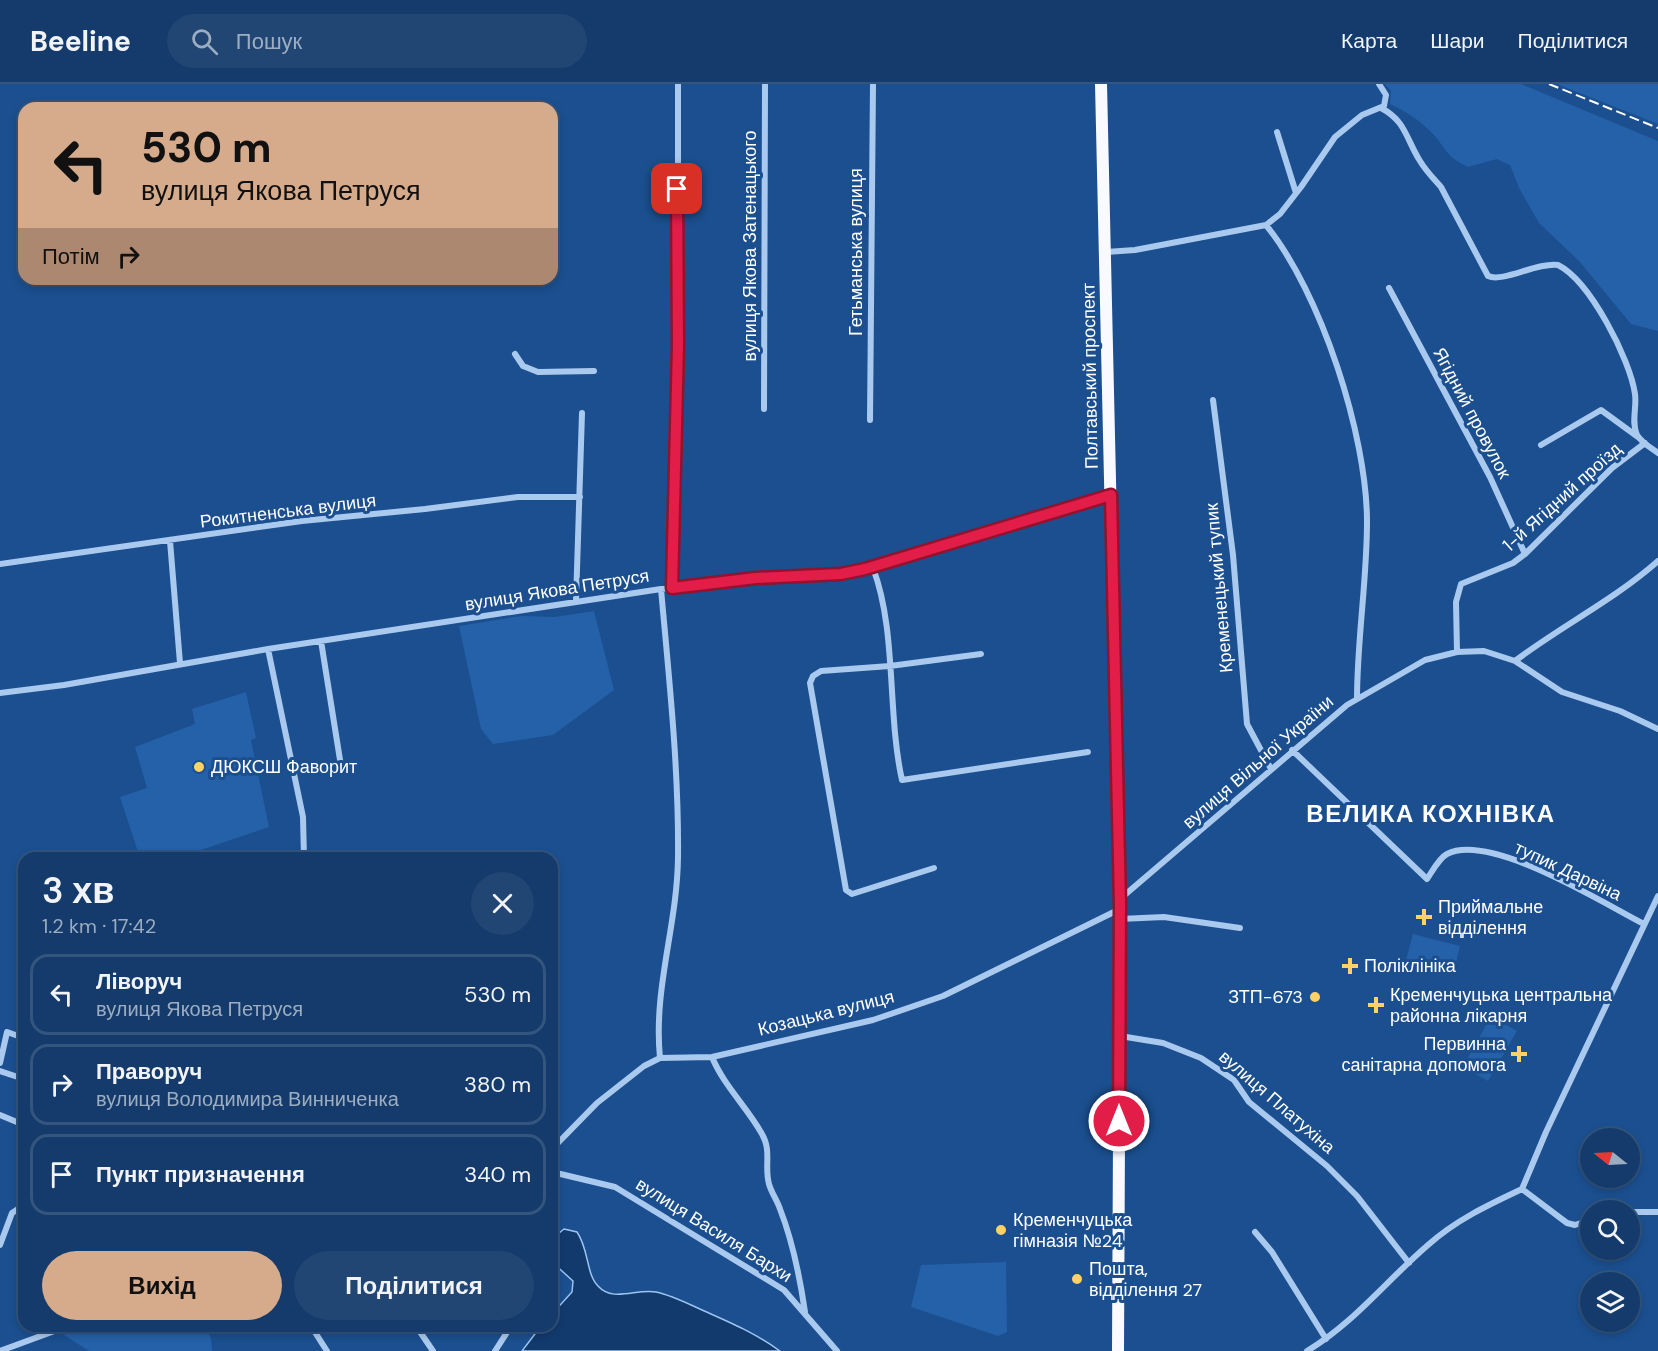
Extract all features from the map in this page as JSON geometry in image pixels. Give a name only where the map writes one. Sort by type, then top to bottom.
[{"type":"highway","name":"Полтавський проспект","points":[[1101,84],[1120,909],[1118,1351]]},
{"type":"street","points":[[672,588],[678,345],[678,84]]},
{"type":"street","name":"вулиця Якова Затенацького","points":[[764,409],[765,84]]},
{"type":"street","name":"Гетьманська вулиця","points":[[870,420],[873,84]]},
{"type":"street","points":[[1106,252],[1168,244],[1266,225],[1280,214],[1335,137],[1362,115],[1384,106],[1386,95],[1379,84]]},
{"type":"street","points":[[1381,108],[1396,116],[1418,159],[1431,178],[1442,187],[1488,276],[1499,277],[1542,264],[1558,265],[1586,291],[1625,359],[1632,380],[1638,437]]},
{"type":"street","points":[[1277,132],[1296,193]]},
{"type":"street","points":[[1266,225],[1287,251],[1331,353],[1350,408],[1364,469],[1367,521],[1357,699]]},
{"type":"street","name":"Ягідний провулок","points":[[1389,288],[1490,477],[1525,554]]},
{"type":"street","points":[[515,354],[523,366],[538,372],[594,371]]},
{"type":"street","name":"Кременецький тупик","points":[[1213,400],[1233,555],[1242,687],[1247,724],[1272,769]]},
{"type":"street","points":[[1541,445],[1601,410],[1658,453]]},
{"type":"street","points":[[576,601],[582,413]]},
{"type":"street","name":"1-й Ягідний проїзд","points":[[1457,652],[1456,602],[1457,590],[1461,584],[1513,563],[1525,554],[1612,468],[1645,443]]},
{"type":"street","name":"вулиця Якова Петруся","points":[[0,693],[64,685],[180,663],[576,601],[756,578],[841,574],[873,568],[1111,495]]},
{"type":"street","name":"Рокитненська вулиця","points":[[0,564],[170,542],[302,521],[518,497],[580,497]]},
{"type":"street","points":[[170,542],[180,663]]},
{"type":"street","points":[[1515,661],[1544,639],[1638,579],[1658,561]]},
{"type":"street","points":[[873,568],[890,666],[896,745],[902,780],[1088,752]]},
{"type":"street","points":[[660,1058],[657,1011],[668,953],[678,859],[674,746],[661,589]]},
{"type":"street","points":[[321,641],[341,766]]},
{"type":"street","points":[[268,649],[303,817],[304,852]]},
{"type":"street","name":"вулиця Вільної України","points":[[1120,909],[1292,750],[1357,699],[1425,660],[1457,652],[1484,651],[1515,661],[1562,692],[1620,711],[1658,729]]},
{"type":"street","points":[[934,868],[852,894],[846,890],[810,683],[813,676],[821,671],[890,666],[981,654]]},
{"type":"street","name":"тупик Дарвіна","points":[[1292,750],[1427,879],[1444,855],[1459,850],[1478,849],[1511,858],[1552,876],[1644,924]]},
{"type":"street","points":[[1307,1351],[1342,1328],[1409,1263],[1459,1220],[1522,1189],[1658,896]]},
{"type":"street","points":[[1120,909],[1240,928]]},
{"type":"street","name":"Козацька вулиця","points":[[558,1143],[604,1097],[644,1066],[660,1058],[712,1057],[873,1020],[974,982],[1120,909]]},
{"type":"street","points":[[0,1063],[7,1032],[18,1036]]},
{"type":"street","name":"вулиця Платухіна","points":[[1120,1036],[1163,1043],[1202,1058],[1234,1080],[1249,1102],[1327,1166],[1358,1196],[1409,1263]]},
{"type":"street","points":[[712,1057],[719,1074],[763,1134],[768,1147],[768,1183],[780,1209],[800,1276],[806,1313]]},
{"type":"street","points":[[0,1071],[18,1077]]},
{"type":"street","points":[[0,1115],[18,1122]]},
{"type":"street","name":"вулиця Василя Бархи","points":[[558,1173],[595,1180],[638,1199],[745,1268],[784,1290],[837,1351]]},
{"type":"street","points":[[1522,1189],[1567,1223],[1580,1223]]},
{"type":"street","points":[[0,1245],[4,1222],[18,1209]]},
{"type":"street","points":[[1640,1212],[1658,1212]]},
{"type":"street","points":[[1255,1232],[1272,1252],[1326,1339]]},
{"type":"street","points":[[0,1351],[45,1332]]},
{"type":"street","points":[[315,1332],[327,1351]]},
{"type":"street","points":[[420,1332],[433,1351]]},
{"type":"street","points":[[495,1351],[507,1332]]},
{"type":"shaded area","points":[[1385,84],[1521,84],[1658,141],[1658,331],[1631,324],[1579,261],[1539,223],[1519,188],[1510,165],[1497,159],[1468,167],[1460,163],[1449,155],[1421,123],[1390,104],[1391,91]]},
{"type":"shaded area","points":[[1557,84],[1658,84],[1658,124]]},
{"type":"shaded area","points":[[594,611],[614,690],[553,735],[493,744],[481,729],[459,626],[521,616],[554,617]]},
{"type":"shaded area","name":"ДЮКСШ Фаворит","points":[[246,692],[256,738],[251,740],[269,827],[195,852],[138,852],[120,797],[147,788],[135,747],[195,724],[192,709]]},
{"type":"shaded area","points":[[1413,934],[1460,946],[1454,972],[1406,960]]},
{"type":"shaded area","points":[[1491,1016],[1517,1031],[1488,1081],[1463,1067]]},
{"type":"shaded area","points":[[564,1229],[577,1232],[584,1246],[591,1275],[604,1291],[618,1294],[649,1291],[670,1296],[738,1326],[780,1351],[522,1351],[536,1332],[558,1332],[558,1307],[572,1292],[573,1281],[558,1267],[558,1234]]},
{"type":"shaded area","points":[[1006,1262],[1007,1332],[998,1336],[911,1307],[921,1265]]},
{"type":"shaded area","points":[[71,1332],[208,1332],[212,1351],[89,1351],[64,1335]]},
{"type":"railway","points":[[1549,84],[1658,128]]},
{"type":"place","name":"ДЮКСШ Фаворит","points":[[199,767]]},
{"type":"place","name":"Приймальне відділення","points":[[1424,917]]},
{"type":"place","name":"Поліклініка","points":[[1350,966]]},
{"type":"place","name":"ЗТП-673","points":[[1315,997]]},
{"type":"place","name":"Кременчуцька центральна районна лікарня","points":[[1376,1005]]},
{"type":"place","name":"Первинна санітарна допомога","points":[[1519,1054]]},
{"type":"place","name":"Кременчуцька гімназія №24","points":[[1001,1230]]},
{"type":"place","name":"Пошта, відділення 27","points":[[1077,1279]]},
{"type":"district","name":"ВЕЛИКА КОХНІВКА","points":[[1431,813]]},
{"type":"route","points":[[677,189],[678,345],[672,588],[756,578],[841,574],[886,565],[1111,495],[1120,904],[1119,1121]]}]
